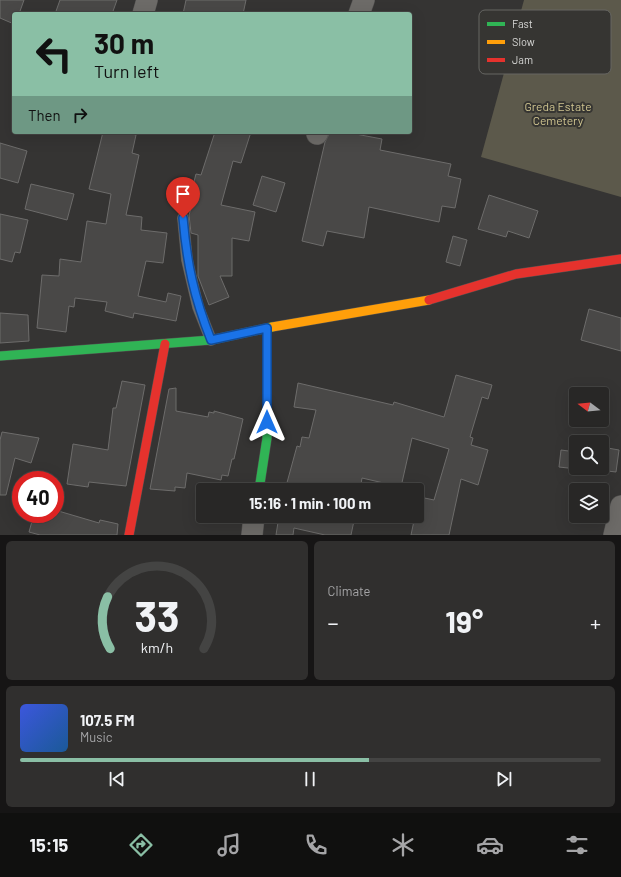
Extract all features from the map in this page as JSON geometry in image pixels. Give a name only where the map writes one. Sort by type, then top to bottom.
[{"type":"street","points":[[144,12],[147,0]]},
{"type":"street","points":[[360,12],[364,0]]},
{"type":"street","points":[[0,356],[211,340],[267,328],[422,304],[456,291],[516,274],[612,259],[621,259]]},
{"type":"street","points":[[259,483],[267,438],[267,328]]},
{"type":"street","points":[[130,535],[165,344]]},
{"type":"street","points":[[614,535],[621,506]]},
{"type":"street","points":[[252,535],[253,523]]},
{"type":"lane","points":[[183,218],[187,260],[198,306],[211,340]]},
{"type":"green space","name":"Greda Estate Cemetery","points":[[524,0],[621,0],[621,197],[481,157],[504,74],[611,74],[611,10],[521,10]]},
{"type":"building","points":[[0,0],[24,0],[20,12],[12,12],[12,23],[0,18]]},
{"type":"building","points":[[60,0],[117,0],[113,12],[56,12]]},
{"type":"building","points":[[186,0],[246,0],[243,12],[183,12]]},
{"type":"building","points":[[103,134],[136,135],[132,153],[139,155],[126,215],[142,217],[141,230],[167,233],[163,263],[146,261],[138,296],[166,302],[168,293],[181,296],[176,321],[134,313],[133,318],[105,311],[107,302],[75,298],[74,307],[69,306],[66,332],[37,328],[42,275],[59,276],[60,259],[81,262],[87,221],[106,224],[111,194],[89,189]]},
{"type":"building","points":[[214,134],[250,134],[241,163],[233,161],[221,205],[255,212],[249,241],[232,238],[232,276],[220,276],[229,297],[209,305],[198,276],[198,235],[191,233],[189,215],[196,191],[192,189],[196,174],[201,175]]},
{"type":"building","points":[[329,134],[356,134],[382,139],[380,150],[451,164],[448,176],[461,179],[455,208],[442,206],[439,222],[369,207],[364,238],[327,231],[323,246],[302,241],[325,142]]},
{"type":"building","points":[[0,143],[27,151],[18,183],[0,178]]},
{"type":"building","points":[[262,176],[285,183],[276,212],[253,205]]},
{"type":"building","points":[[31,184],[74,194],[67,220],[25,209]]},
{"type":"building","points":[[489,195],[538,211],[529,238],[508,231],[506,237],[478,229]]},
{"type":"building","points":[[0,214],[28,220],[20,253],[15,252],[12,262],[0,259]]},
{"type":"building","points":[[453,236],[467,240],[460,266],[446,262]]},
{"type":"building","points":[[589,309],[621,318],[621,351],[581,340]]},
{"type":"building","points":[[0,313],[28,315],[29,341],[0,343]]},
{"type":"building","points":[[456,375],[492,385],[488,399],[482,397],[470,437],[473,438],[471,445],[488,450],[478,485],[461,479],[449,535],[411,535],[414,523],[424,523],[424,498],[434,500],[449,449],[412,438],[402,483],[384,483],[362,478],[361,483],[287,483],[297,446],[300,447],[302,437],[309,438],[316,410],[294,407],[298,383],[393,405],[394,402],[444,417]]},
{"type":"building","points":[[122,381],[145,385],[126,486],[89,482],[88,487],[67,484],[73,444],[108,450],[113,408],[116,408]]},
{"type":"building","points":[[176,388],[176,411],[208,417],[209,412],[214,413],[214,411],[243,419],[234,459],[232,459],[228,476],[222,475],[221,480],[187,473],[185,488],[175,487],[175,491],[150,489],[169,389]]},
{"type":"building","points":[[2,432],[39,438],[31,463],[15,458],[6,495],[0,495],[0,440]]},
{"type":"building","points":[[609,448],[619,450],[616,472],[609,471]]},
{"type":"building","points":[[561,450],[569,451],[569,468],[559,467]]},
{"type":"building","points":[[64,513],[99,523],[100,520],[118,524],[117,535],[40,535],[29,532],[32,523],[64,523]]},
{"type":"building","points":[[278,523],[354,523],[351,535],[325,535],[294,528],[293,535],[276,535]]},
{"type":"traffic: fast","points":[[0,356],[211,340],[272,327]]},
{"type":"traffic: fast","points":[[260,483],[267,438],[267,328]]},
{"type":"traffic: slow","points":[[272,327],[429,300]]},
{"type":"traffic: jam","points":[[429,300],[516,274],[621,259]]},
{"type":"traffic: jam","points":[[129,535],[165,344]]},
{"type":"route","points":[[183,218],[187,260],[198,306],[211,340],[267,328],[267,422]]}]
